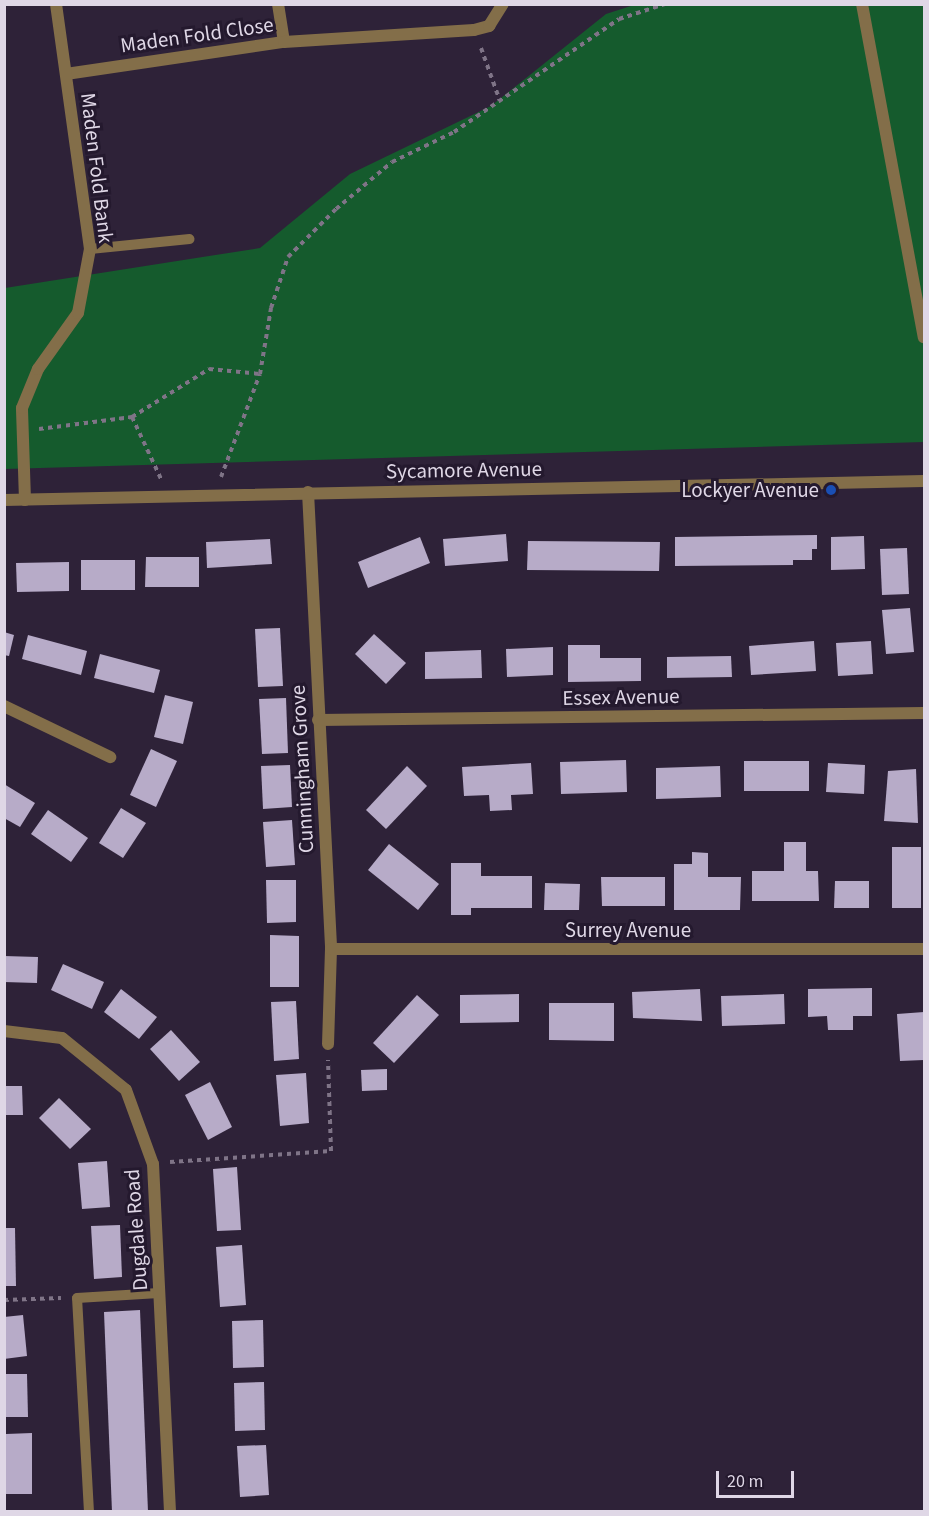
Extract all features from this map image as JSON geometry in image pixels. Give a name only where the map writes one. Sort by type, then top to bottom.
[{"type":"street","name":"Maden Fold Bank","points":[[25,500],[22,408],[38,369],[78,313],[90,249],[56,4]]},
{"type":"street","points":[[278,4],[284,42]]},
{"type":"street","points":[[474,30],[489,26],[503,4]]},
{"type":"street","points":[[862,4],[924,337]]},
{"type":"street","name":"Maden Fold Close","points":[[66,74],[284,42],[474,30]]},
{"type":"street","name":"Sycamore Avenue","points":[[4,500],[924,481]]},
{"type":"street","name":"Cunningham Grove","points":[[308,492],[331,949],[328,1044]]},
{"type":"street","points":[[4,706],[110,756]]},
{"type":"street","name":"Essex Avenue","points":[[318,720],[924,713]]},
{"type":"street","name":"Surrey Avenue","points":[[331,949],[924,949]]},
{"type":"street","name":"Dugdale Road","points":[[4,1031],[62,1038],[126,1089],[153,1164],[170,1512]]},
{"type":"lane","points":[[90,249],[190,239]]},
{"type":"lane","points":[[89,1512],[77,1298],[159,1293]]},
{"type":"path","points":[[214,495],[261,374],[271,308],[288,257],[336,209],[392,162],[454,132],[619,19],[665,4]]},
{"type":"path","points":[[474,30],[500,101]]},
{"type":"path","points":[[23,432],[132,417],[209,369],[261,374]]},
{"type":"path","points":[[132,417],[168,496]]},
{"type":"path","points":[[153,1164],[332,1151],[328,1044]]},
{"type":"path","points":[[4,1300],[73,1298]]},
{"type":"green space","points":[[634,5],[924,5],[924,442],[5,469],[5,288],[260,248],[350,174],[491,106],[606,14]]},
{"type":"building","points":[[506,534],[508,561],[445,566],[443,539]]},
{"type":"building","points":[[817,535],[817,549],[812,549],[812,560],[793,560],[793,565],[675,566],[675,537]]},
{"type":"building","points":[[864,536],[865,569],[831,570],[831,537]]},
{"type":"building","points":[[420,537],[430,563],[368,588],[358,562]]},
{"type":"building","points":[[270,539],[272,564],[207,568],[206,542]]},
{"type":"building","points":[[528,541],[660,542],[659,571],[527,570]]},
{"type":"building","points":[[907,548],[909,594],[882,595],[880,549]]},
{"type":"building","points":[[146,557],[199,557],[199,587],[145,587]]},
{"type":"building","points":[[81,560],[135,560],[135,590],[81,590]]},
{"type":"building","points":[[69,562],[69,591],[17,592],[16,563]]},
{"type":"building","points":[[910,608],[914,652],[886,654],[882,610]]},
{"type":"building","points":[[280,628],[283,686],[258,687],[255,629]]},
{"type":"building","points":[[4,632],[14,635],[9,656],[4,655]]},
{"type":"building","points":[[374,634],[406,663],[386,684],[355,654]]},
{"type":"building","points":[[28,635],[87,651],[81,675],[22,659]]},
{"type":"building","points":[[814,641],[816,671],[751,675],[749,646]]},
{"type":"building","points":[[871,641],[873,674],[838,676],[836,643]]},
{"type":"building","points":[[568,645],[600,645],[600,658],[641,658],[641,681],[568,682]]},
{"type":"building","points":[[553,647],[553,675],[507,677],[506,649]]},
{"type":"building","points":[[481,650],[482,678],[425,679],[425,652]]},
{"type":"building","points":[[100,654],[160,670],[154,693],[94,678]]},
{"type":"building","points":[[731,656],[732,677],[667,678],[667,657]]},
{"type":"building","points":[[165,695],[193,702],[183,744],[154,737]]},
{"type":"building","points":[[286,698],[288,753],[262,754],[259,699]]},
{"type":"building","points":[[151,749],[177,761],[156,807],[130,795]]},
{"type":"building","points":[[626,760],[627,792],[561,794],[560,762]]},
{"type":"building","points":[[744,761],[809,761],[809,791],[744,791]]},
{"type":"building","points":[[531,763],[533,794],[511,795],[512,810],[490,811],[489,795],[464,796],[462,767]]},
{"type":"building","points":[[828,763],[865,765],[864,794],[826,792]]},
{"type":"building","points":[[290,765],[292,807],[263,809],[261,766]]},
{"type":"building","points":[[407,766],[427,786],[386,829],[366,810]]},
{"type":"building","points":[[720,766],[721,797],[656,799],[656,768]]},
{"type":"building","points":[[916,769],[918,823],[884,821],[888,771]]},
{"type":"building","points":[[4,784],[35,803],[20,827],[4,818]]},
{"type":"building","points":[[121,808],[146,823],[123,858],[99,843]]},
{"type":"building","points":[[48,810],[88,838],[71,862],[31,834]]},
{"type":"building","points":[[292,820],[295,865],[266,867],[263,822]]},
{"type":"building","points":[[784,842],[806,842],[806,871],[818,871],[819,901],[752,901],[752,871],[784,871]]},
{"type":"building","points":[[389,844],[439,884],[418,910],[368,870]]},
{"type":"building","points":[[892,847],[921,847],[921,908],[892,908]]},
{"type":"building","points":[[692,852],[708,853],[708,877],[741,877],[740,910],[674,910],[674,864],[692,864]]},
{"type":"building","points":[[451,863],[481,863],[481,876],[532,876],[532,908],[471,908],[471,915],[451,915]]},
{"type":"building","points":[[601,877],[665,877],[665,906],[602,906]]},
{"type":"building","points":[[266,880],[296,880],[296,922],[267,923]]},
{"type":"building","points":[[835,881],[869,881],[869,908],[834,908]]},
{"type":"building","points":[[545,883],[580,884],[579,910],[544,910]]},
{"type":"building","points":[[270,935],[299,936],[299,987],[270,987]]},
{"type":"building","points":[[4,956],[38,957],[37,983],[4,982]]},
{"type":"building","points":[[63,964],[104,982],[92,1009],[51,990]]},
{"type":"building","points":[[872,988],[872,1016],[853,1016],[853,1030],[828,1030],[827,1016],[808,1017],[808,989]]},
{"type":"building","points":[[121,989],[157,1017],[139,1039],[104,1012]]},
{"type":"building","points":[[700,989],[702,1021],[633,1018],[632,992]]},
{"type":"building","points":[[519,994],[519,1022],[460,1023],[460,995]]},
{"type":"building","points":[[784,994],[785,1024],[722,1026],[721,996]]},
{"type":"building","points":[[417,995],[439,1015],[394,1063],[373,1043]]},
{"type":"building","points":[[296,1001],[299,1059],[274,1061],[271,1002]]},
{"type":"building","points":[[549,1003],[614,1003],[614,1041],[549,1040]]},
{"type":"building","points":[[924,1012],[924,1060],[900,1061],[897,1014]]},
{"type":"building","points":[[171,1030],[200,1062],[179,1081],[150,1049]]},
{"type":"building","points":[[387,1069],[387,1090],[362,1091],[361,1070]]},
{"type":"building","points":[[306,1073],[309,1123],[280,1126],[276,1075]]},
{"type":"building","points":[[210,1082],[232,1127],[208,1140],[185,1095]]},
{"type":"building","points":[[4,1086],[22,1086],[23,1115],[4,1115]]},
{"type":"building","points":[[59,1098],[91,1129],[70,1149],[39,1118]]},
{"type":"building","points":[[107,1161],[110,1207],[82,1209],[78,1163]]},
{"type":"building","points":[[237,1167],[241,1230],[217,1231],[213,1169]]},
{"type":"building","points":[[120,1225],[122,1277],[94,1279],[91,1226]]},
{"type":"building","points":[[4,1228],[15,1228],[16,1286],[4,1286]]},
{"type":"building","points":[[242,1245],[246,1305],[220,1307],[216,1247]]},
{"type":"building","points":[[140,1310],[148,1512],[112,1512],[104,1312]]},
{"type":"building","points":[[23,1315],[27,1356],[4,1359],[4,1317]]},
{"type":"building","points":[[263,1320],[264,1367],[233,1368],[232,1321]]},
{"type":"building","points":[[4,1374],[27,1374],[28,1417],[4,1417]]},
{"type":"building","points":[[264,1382],[265,1430],[235,1431],[234,1383]]},
{"type":"building","points":[[32,1433],[32,1494],[6,1494],[6,1434]]},
{"type":"building","points":[[266,1445],[269,1495],[240,1497],[237,1446]]},
{"type":"place","name":"Lockyer Avenue","points":[[831,490]]}]
